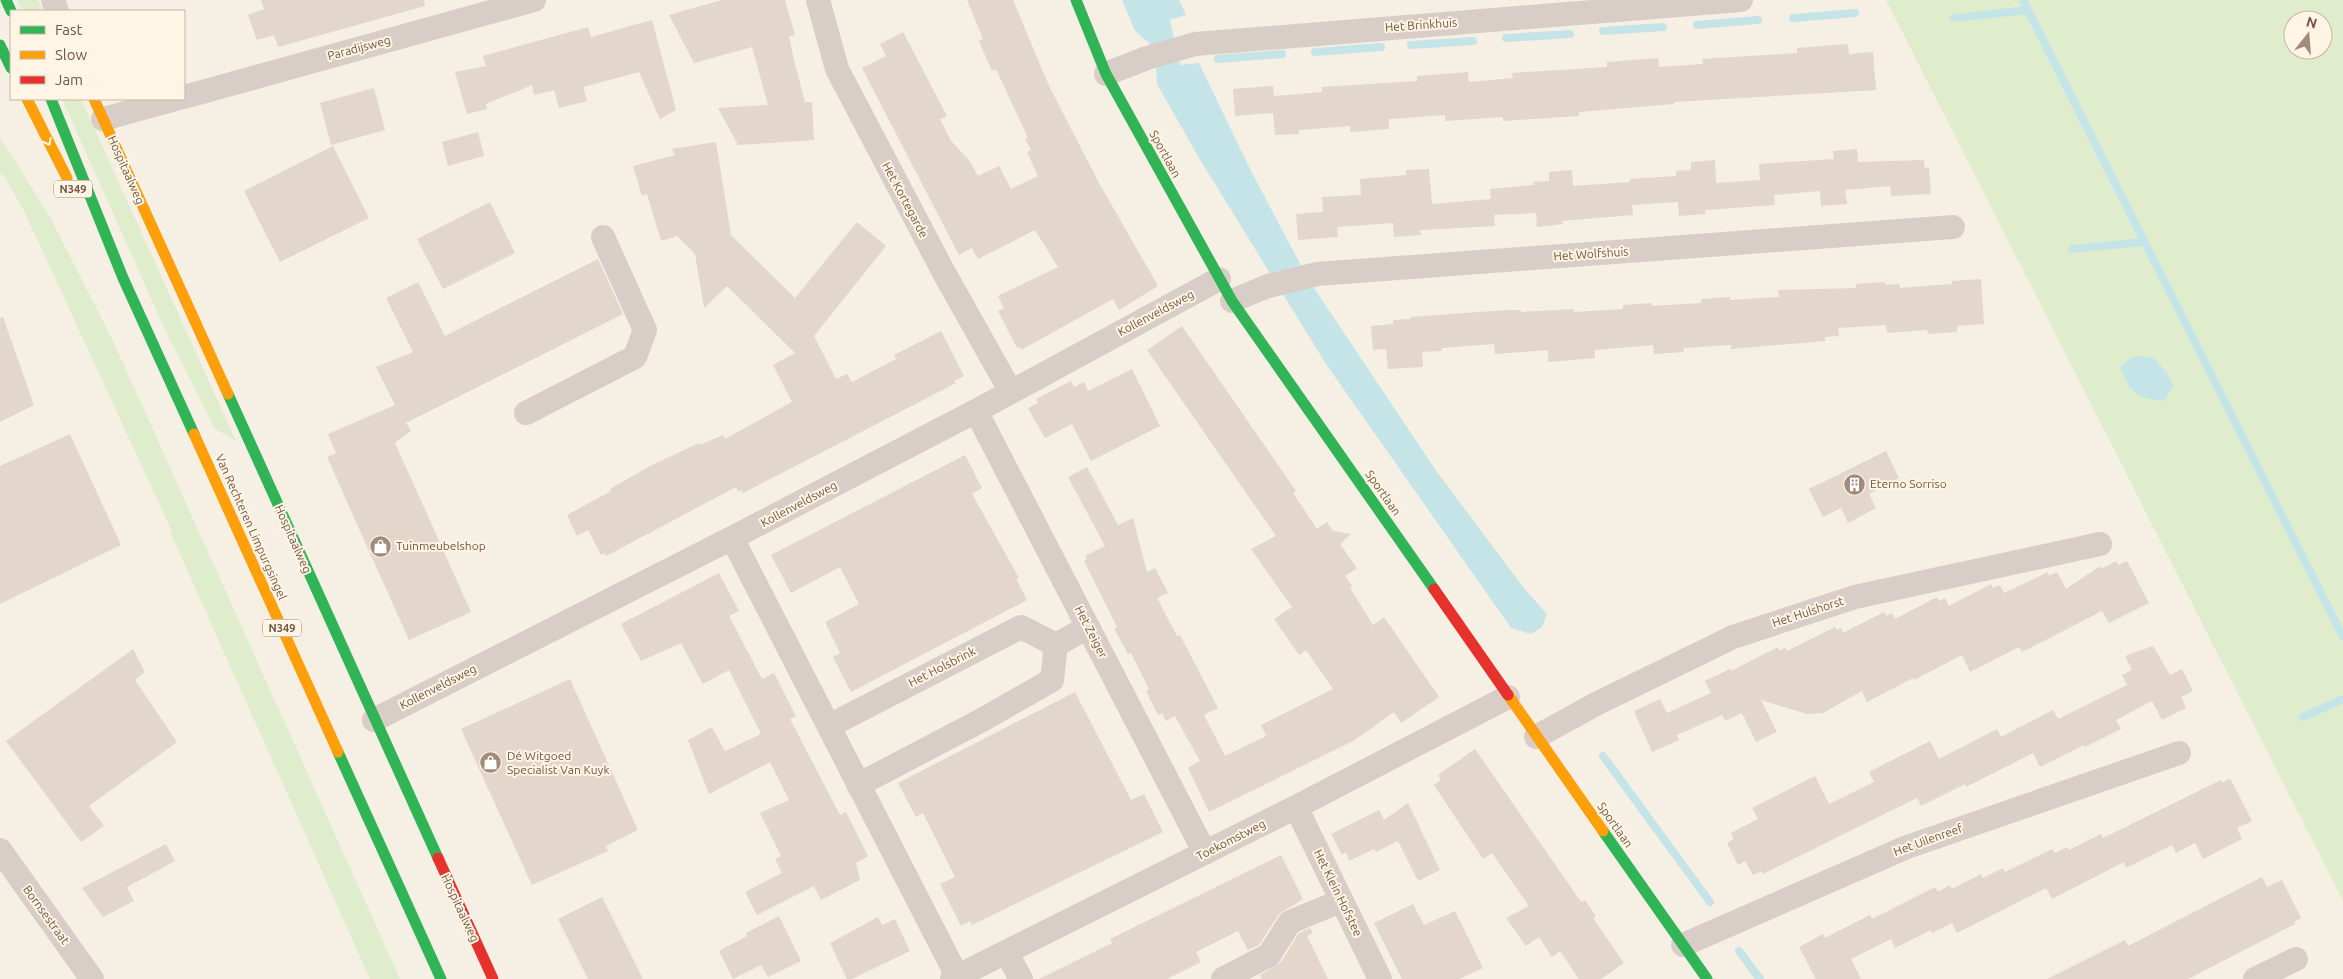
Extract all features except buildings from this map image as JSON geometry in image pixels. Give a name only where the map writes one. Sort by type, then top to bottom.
[{"type":"street","name":"Paradijsweg","points":[[185,97],[534,0]]},
{"type":"street","name":"Het Kortegarde","points":[[818,0],[837,68],[942,271],[1011,392]]},
{"type":"street","name":"Sportlaan","points":[[1076,0],[1106,74],[1232,301],[1707,979]]},
{"type":"street","name":"Het Brinkhuis","points":[[1106,74],[1147,58],[1195,44],[1741,0]]},
{"type":"street","points":[[0,45],[10,66]]},
{"type":"street","name":"Van Rechteren Limpurgsingel","points":[[28,100],[74,191],[123,278]]},
{"type":"street","name":"Van Rechteren Limpurgsingel","points":[[51,100],[123,278],[441,979]]},
{"type":"street","points":[[99,109],[168,100]]},
{"type":"street","name":"Hospitaalweg","points":[[99,109],[374,720],[493,979]]},
{"type":"street","name":"Het Wolfshuis","points":[[1232,301],[1268,286],[1317,274],[1954,228]]},
{"type":"street","points":[[526,413],[635,357],[645,330],[603,237]]},
{"type":"street","name":"Kollenveldsweg","points":[[374,720],[732,538],[976,411],[1219,279]]},
{"type":"street","name":"Het Zeiger","points":[[976,411],[1205,853]]},
{"type":"street","points":[[732,538],[829,726],[954,978]]},
{"type":"street","name":"Het Hulshorst","points":[[1536,737],[1596,704],[1733,637],[1855,597],[2100,544]]},
{"type":"street","name":"Het Holsbrink","points":[[829,726],[1021,627],[1056,645]]},
{"type":"street","points":[[858,785],[982,720],[1052,680],[1056,645],[1088,627]]},
{"type":"street","name":"Toekomstweg","points":[[954,978],[1296,807],[1508,697]]},
{"type":"street","name":"Het Uilenreef","points":[[1683,945],[1907,847],[2179,754]]},
{"type":"street","name":"Het Klein Hofstee","points":[[1296,807],[1380,979]]},
{"type":"street","name":"Bornsestraat","points":[[0,850],[92,979]]},
{"type":"street","points":[[1223,979],[1269,955],[1290,922],[1341,901]]},
{"type":"street","points":[[1006,952],[1021,979]]},
{"type":"street","points":[[2255,979],[2296,959]]},
{"type":"green space","points":[[17,0],[38,0],[43,10],[22,10]]},
{"type":"green space","points":[[1886,0],[2343,0],[2343,901]]},
{"type":"green space","points":[[62,100],[81,100],[236,441],[215,429],[168,336]]},
{"type":"green space","points":[[0,137],[50,217],[114,343],[400,979],[370,979],[172,536],[169,525],[24,211],[4,176],[0,173]]},
{"type":"water","points":[[1122,0],[1179,0],[1186,15],[1170,20],[1180,65],[1199,63],[1249,167],[1308,279],[1437,472],[1523,587],[1547,614],[1542,627],[1531,634],[1511,628],[1326,364],[1199,158],[1157,84],[1156,66],[1149,43],[1135,31]]},
{"type":"water","points":[[2132,357],[2154,358],[2168,374],[2173,387],[2164,401],[2140,396],[2127,383],[2120,367]]},
{"type":"waterway","points":[[2023,0],[2343,637]]},
{"type":"waterway","points":[[1954,18],[2028,10]]},
{"type":"waterway","points":[[1793,18],[1855,13]]},
{"type":"waterway","points":[[1697,25],[1758,20]]},
{"type":"waterway","points":[[1603,31],[1663,27]]},
{"type":"waterway","points":[[1506,38],[1570,34]]},
{"type":"waterway","points":[[1411,45],[1473,41]]},
{"type":"waterway","points":[[1315,52],[1381,47]]},
{"type":"waterway","points":[[1218,59],[1282,54]]},
{"type":"waterway","points":[[2072,249],[2143,242]]},
{"type":"waterway","points":[[2303,717],[2343,699]]},
{"type":"waterway","points":[[1603,756],[1710,902]]},
{"type":"waterway","points":[[1739,951],[1760,979]]},
{"type":"traffic: fast","points":[[6,0],[11,10]]},
{"type":"traffic: fast","points":[[1076,0],[1106,74],[1232,301],[1434,589]]},
{"type":"traffic: fast","points":[[0,45],[10,66]]},
{"type":"traffic: fast","points":[[51,100],[123,278],[194,434]]},
{"type":"traffic: fast","points":[[228,394],[438,858]]},
{"type":"traffic: fast","points":[[338,752],[441,979]]},
{"type":"traffic: fast","points":[[1603,831],[1707,979]]},
{"type":"traffic: slow","points":[[28,100],[67,178]]},
{"type":"traffic: slow","points":[[94,100],[228,394]]},
{"type":"traffic: slow","points":[[194,434],[338,752]]},
{"type":"traffic: slow","points":[[1508,695],[1603,831]]},
{"type":"traffic: jam","points":[[1434,589],[1508,695]]},
{"type":"traffic: jam","points":[[438,858],[493,979]]},
{"type":"place","name":"Eterno Sorriso","points":[[1854,484]]},
{"type":"place","name":"Tuinmeubelshop","points":[[380,546]]},
{"type":"place","name":"Dé Witgoed Specialist Van Kuyk","points":[[491,763]]}]
